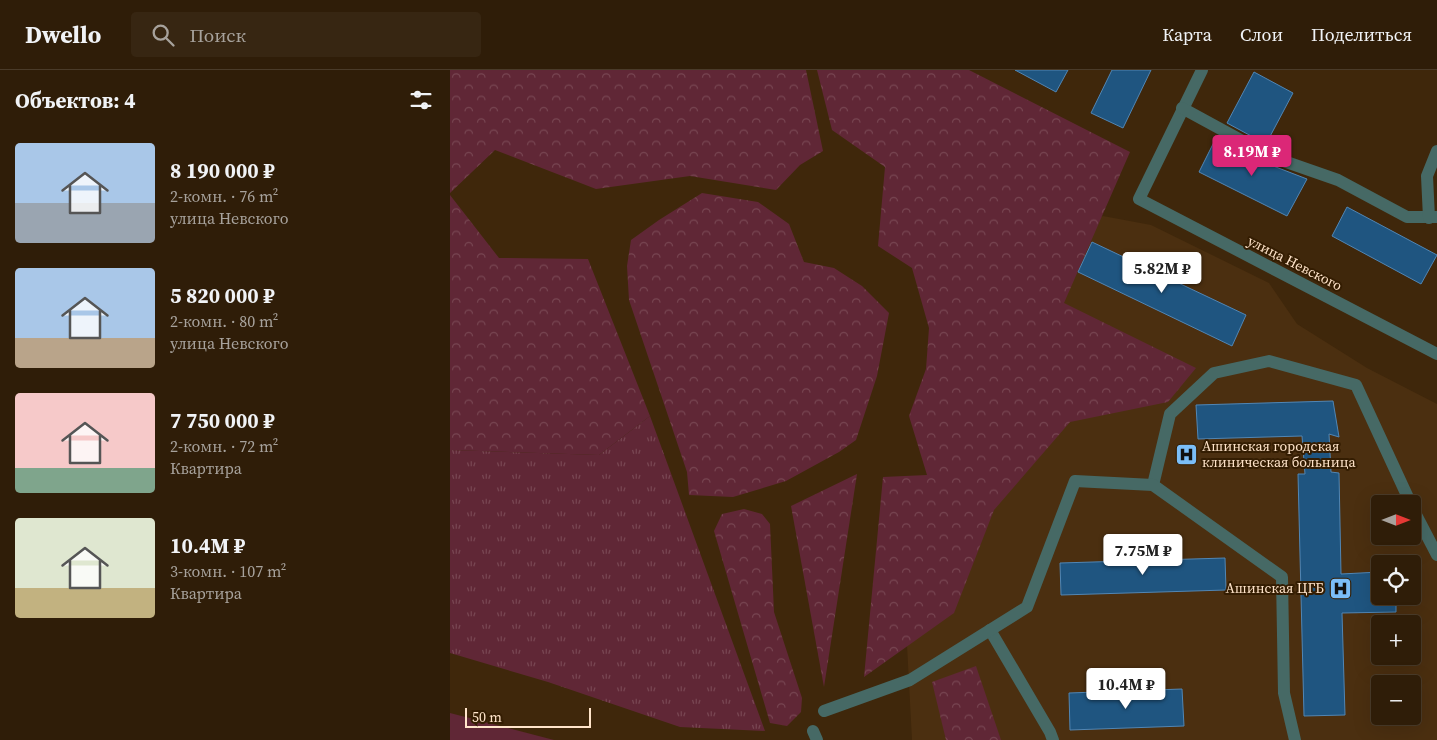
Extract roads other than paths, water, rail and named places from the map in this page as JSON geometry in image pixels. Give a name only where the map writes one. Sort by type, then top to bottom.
[{"type":"street","points":[[1202,70],[1182,108],[1272,157],[1338,180],[1407,217],[1433,217],[1427,176],[1437,152]]},
{"type":"street","name":"улица Невского","points":[[1182,108],[1139,199],[1437,354]]},
{"type":"street","points":[[1153,485],[1170,414],[1214,373],[1269,361],[1356,385],[1407,495]]},
{"type":"street","points":[[824,711],[910,680],[1027,607],[1075,481],[1153,485],[1282,577],[1284,694],[1295,740]]},
{"type":"street","points":[[1421,524],[1437,555]]},
{"type":"street","points":[[990,630],[1053,740]]},
{"type":"place","name":"Ашинская городская клиническая больница","points":[[1186,454]]},
{"type":"place","name":"Ашинская ЦГБ","points":[[1340,588]]}]
